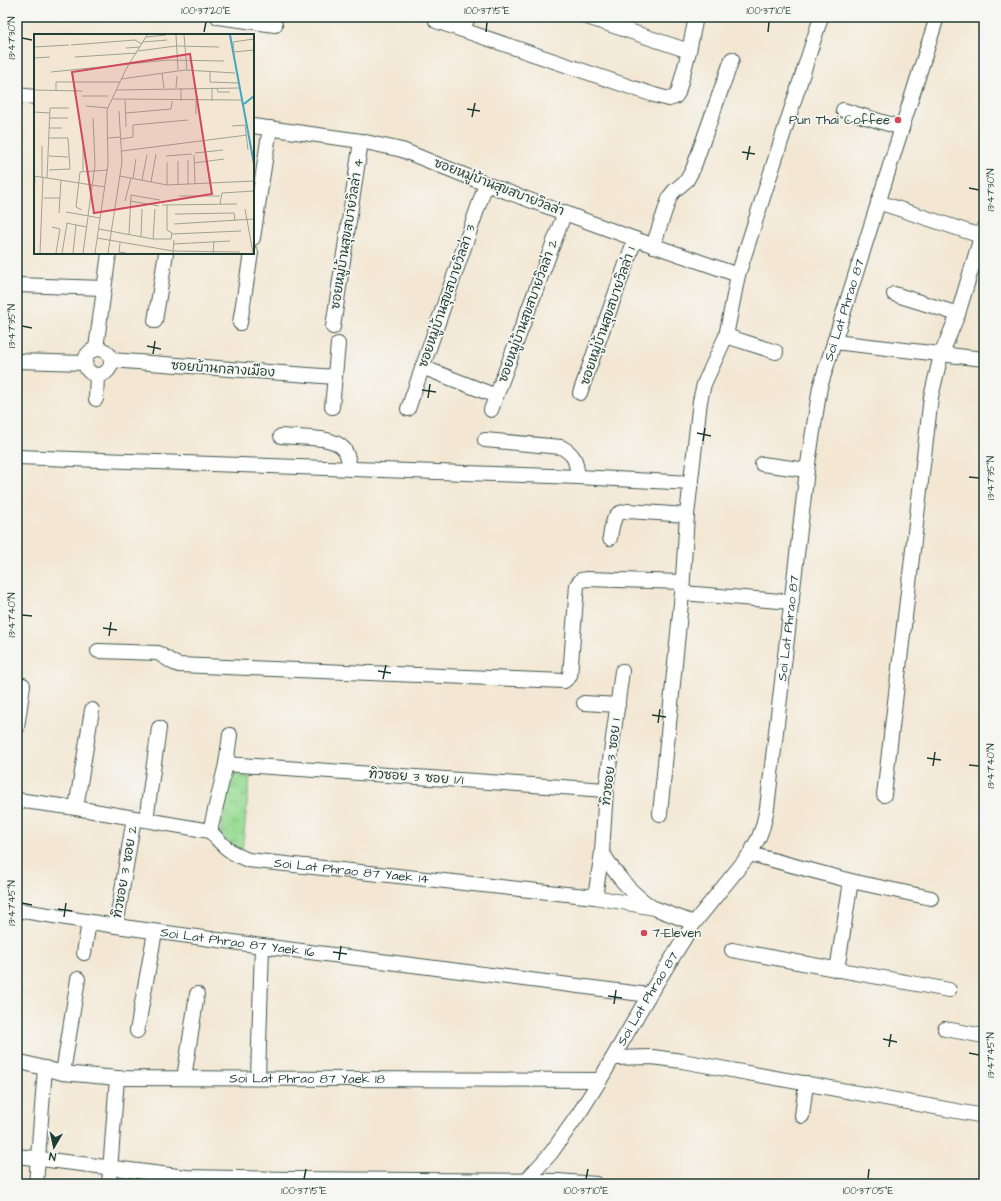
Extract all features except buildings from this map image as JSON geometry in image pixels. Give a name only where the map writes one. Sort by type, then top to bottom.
[{"type":"street","points":[[218,17],[275,25]]},
{"type":"street","points":[[588,17],[689,51]]},
{"type":"street","points":[[436,21],[465,24],[646,92],[670,99],[675,97],[678,93],[696,17]]},
{"type":"street","points":[[660,814],[697,417],[704,384],[726,336],[738,275],[821,17]]},
{"type":"street","name":"Soi Lat Phrao 87","points":[[524,1183],[551,1153],[580,1112],[649,995],[694,923],[750,854],[760,837],[764,826],[807,470],[820,387],[937,17]]},
{"type":"street","points":[[653,246],[670,196],[687,180],[693,169],[732,59]]},
{"type":"street","points":[[17,95],[34,97]]},
{"type":"street","points":[[842,110],[902,128]]},
{"type":"street","name":"ซอยหมู่บ้านสุขสบายวิลล่า","points":[[254,126],[361,141],[402,150],[486,184],[653,246],[738,275]]},
{"type":"street","points":[[254,232],[270,128]]},
{"type":"street","name":"ซอยหมู่บ้านสุขสบายวิลล่า 4","points":[[333,327],[361,141]]},
{"type":"street","name":"ซอยหมู่บ้านสุขสบายวิลล่า 3","points":[[408,409],[486,184]]},
{"type":"street","points":[[878,202],[983,233],[958,314],[942,355],[930,404],[884,795]]},
{"type":"street","name":"ซอยหมู่บ้านสุขสบายวิลล่า 2","points":[[491,410],[564,212]]},
{"type":"street","name":"ซอยหมู่บ้านสุขสบายวิลล่า 1","points":[[580,393],[635,239]]},
{"type":"street","points":[[96,348],[109,254]]},
{"type":"street","points":[[155,321],[166,254]]},
{"type":"street","points":[[240,324],[251,254]]},
{"type":"street","points":[[17,285],[104,288]]},
{"type":"street","points":[[894,294],[958,314]]},
{"type":"street","points":[[726,336],[776,352]]},
{"type":"street","points":[[834,342],[984,359]]},
{"type":"street","points":[[332,407],[338,344]]},
{"type":"street","points":[[96,348],[102,348],[106,351],[110,355],[111,360],[111,366],[108,371],[97,375],[88,372],[84,363],[87,353],[96,348]]},
{"type":"street","name":"ซอยบ้านกลางเมือง","points":[[111,360],[335,377]]},
{"type":"street","points":[[17,361],[84,363]]},
{"type":"street","points":[[422,367],[496,396]]},
{"type":"street","points":[[96,399],[97,375]]},
{"type":"street","points":[[281,436],[337,442],[345,450],[350,469]]},
{"type":"street","points":[[485,440],[561,448],[569,451],[576,463],[578,477]]},
{"type":"street","points":[[17,457],[578,477],[691,483]]},
{"type":"street","points":[[762,464],[807,470]]},
{"type":"street","points":[[610,538],[615,519],[618,514],[622,512],[628,511],[687,515]]},
{"type":"street","points":[[98,651],[158,653],[179,665],[564,681],[570,676],[577,585],[581,580],[587,579],[682,587],[792,602]]},
{"type":"street","name":"ทิวซอย 3 ซอย 1","points":[[595,898],[602,852],[606,790],[622,671]]},
{"type":"street","points":[[17,728],[23,685]]},
{"type":"street","points":[[584,703],[618,705]]},
{"type":"street","points":[[76,808],[92,710]]},
{"type":"street","name":"ทิวซอย 3 ซอย 2","points":[[116,926],[140,819],[158,728]]},
{"type":"street","points":[[17,800],[76,808],[210,831],[226,764],[230,735]]},
{"type":"street","name":"ทิวซอย 3 ซอย 1/1","points":[[226,764],[606,790]]},
{"type":"street","name":"Soi Lat Phrao 87 Yaek 14","points":[[210,831],[224,847],[236,855],[248,860],[595,898],[654,908],[694,923]]},
{"type":"street","points":[[602,852],[613,871],[624,885],[654,908]]},
{"type":"street","points":[[750,854],[851,881],[931,898]]},
{"type":"street","points":[[837,970],[851,881]]},
{"type":"street","name":"Soi Lat Phrao 87 Yaek 16","points":[[17,914],[89,922],[262,946],[649,995]]},
{"type":"street","points":[[84,953],[89,922]]},
{"type":"street","points":[[137,1031],[155,932]]},
{"type":"street","points":[[258,1078],[262,946]]},
{"type":"street","points":[[732,950],[949,990]]},
{"type":"street","points":[[63,1073],[78,979]]},
{"type":"street","points":[[184,1078],[197,994]]},
{"type":"street","points":[[945,1029],[984,1036]]},
{"type":"street","points":[[613,1058],[639,1057],[674,1060],[984,1116]]},
{"type":"street","name":"Soi Lat Phrao 87 Yaek 18","points":[[17,1061],[63,1073],[117,1078],[600,1080]]},
{"type":"street","points":[[36,1184],[45,1068]]},
{"type":"street","points":[[109,1184],[117,1078]]},
{"type":"street","points":[[802,1116],[806,1083]]},
{"type":"street","points":[[17,1156],[186,1177],[524,1183],[558,1182],[596,1184]]},
{"type":"green space","points":[[229,774],[250,777],[242,851],[220,836]]},
{"type":"place","name":"Pun Thai Coffee","points":[[898,120]]},
{"type":"place","name":"7-Eleven","points":[[644,933]]}]
